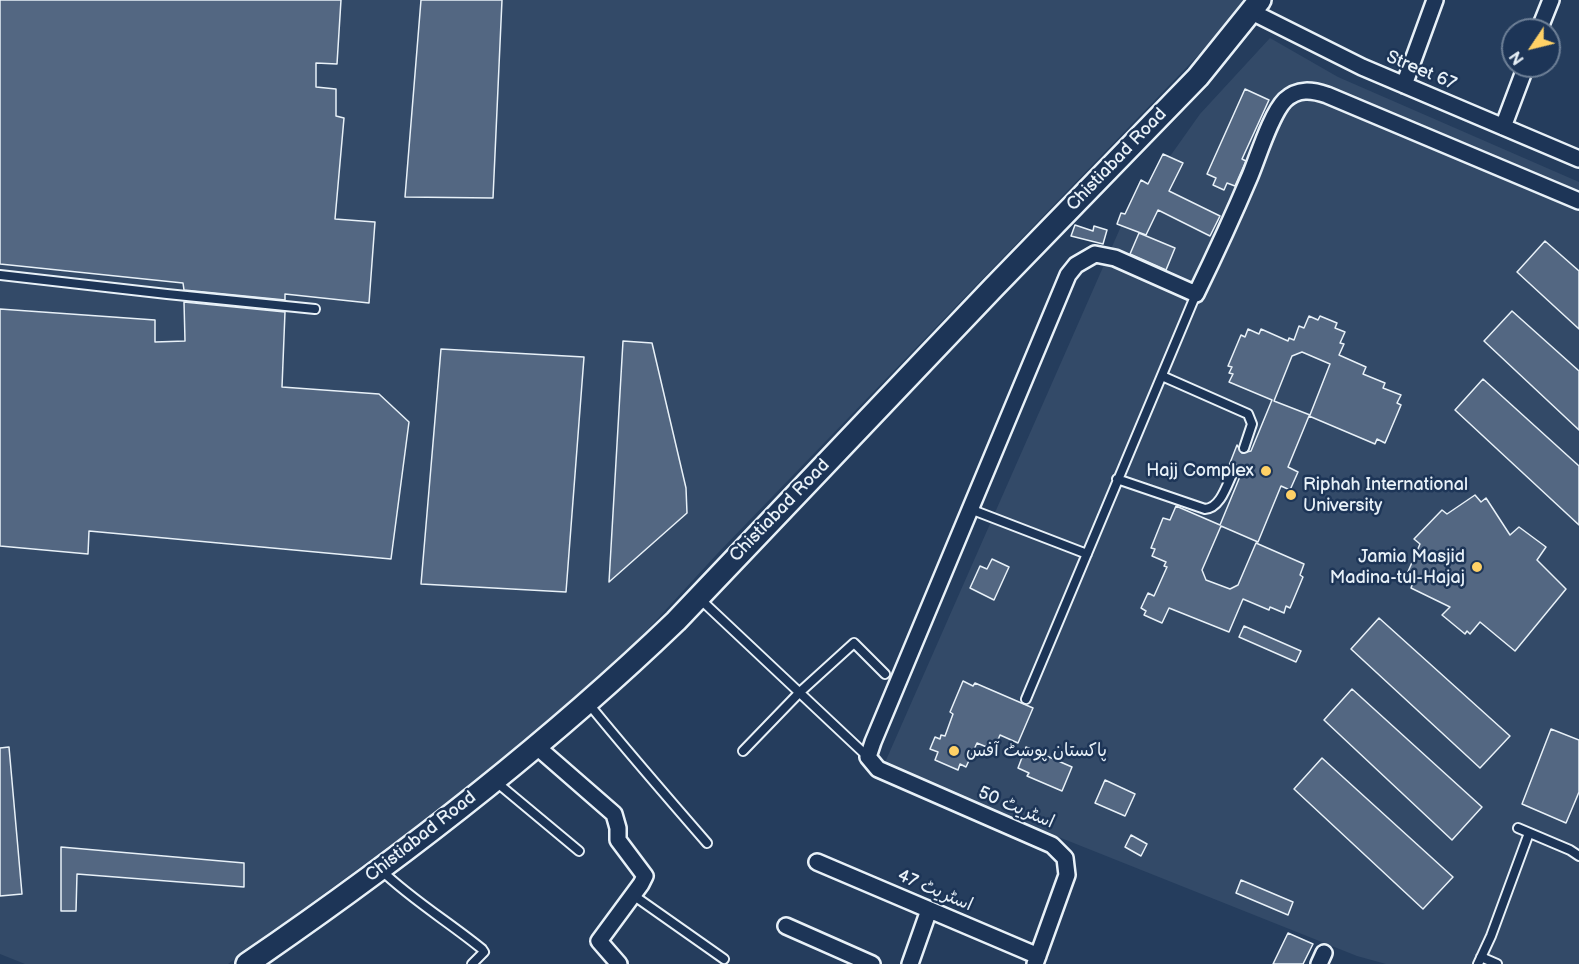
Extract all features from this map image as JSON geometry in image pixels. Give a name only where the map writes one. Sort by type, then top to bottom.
[{"type":"main road","name":"Chistiabad Road","points":[[247,964],[326,910],[380,869],[536,746],[631,665],[699,598],[985,296],[1198,77],[1256,6]]},
{"type":"street","points":[[1404,85],[1435,0]]},
{"type":"street","points":[[1544,18],[1551,0]]},
{"type":"street","name":"Street 67","points":[[1256,6],[1362,67],[1579,159]]},
{"type":"street","points":[[1503,127],[1521,78]]},
{"type":"street","points":[[873,763],[970,510],[1068,275],[1076,265],[1095,254],[1115,258],[1196,294],[1250,176],[1276,112],[1284,101],[1300,91],[1313,90],[1328,95],[1579,201]]},
{"type":"street","points":[[536,746],[614,814],[618,828],[618,840],[645,876],[599,941],[619,964]]},
{"type":"street","name":"اسٹریٹ 50","points":[[873,763],[1052,845],[1065,858],[1067,875],[1037,960]]},
{"type":"street","name":"اسٹریٹ 47","points":[[817,862],[929,909],[1037,960]]},
{"type":"street","points":[[910,964],[929,909]]},
{"type":"street","points":[[786,926],[872,964]]},
{"type":"lane","points":[[0,275],[315,309]]},
{"type":"lane","points":[[1026,699],[1196,294]]},
{"type":"lane","points":[[1162,376],[1248,414],[1252,424],[1244,448]]},
{"type":"lane","points":[[1118,479],[1205,509],[1215,506],[1234,470]]},
{"type":"lane","points":[[970,510],[1087,555]]},
{"type":"lane","points":[[699,598],[873,763]]},
{"type":"lane","points":[[743,751],[800,692],[854,643],[885,674]]},
{"type":"lane","points":[[587,702],[707,843]]},
{"type":"lane","points":[[494,780],[579,851]]},
{"type":"lane","points":[[1518,828],[1579,856]]},
{"type":"lane","points":[[1497,964],[1480,961],[1529,832]]},
{"type":"lane","points":[[380,869],[436,916],[482,949],[484,952],[472,964]]},
{"type":"lane","points":[[633,895],[724,959]]},
{"type":"shaded area","points":[[0,0],[1247,0],[1238,14],[717,554],[638,640],[497,767],[228,964],[25,964],[0,954]]},
{"type":"shaded area","name":"Riphah International University","points":[[1270,38],[1338,77],[1579,182],[1579,964],[1386,964],[1357,956],[883,767],[1122,224],[1200,114]]},
{"type":"building","points":[[0,0],[341,0],[337,64],[316,63],[316,87],[336,89],[336,116],[344,118],[335,219],[375,222],[369,303],[285,294],[285,300],[184,290],[183,283],[0,264]]},
{"type":"building","points":[[421,0],[502,0],[493,198],[405,197]]},
{"type":"building","points":[[1245,89],[1269,100],[1242,159],[1246,161],[1235,186],[1227,183],[1224,190],[1213,185],[1216,178],[1207,174]]},
{"type":"building","points":[[1163,154],[1183,163],[1169,191],[1220,216],[1210,236],[1158,210],[1146,235],[1117,224],[1121,213],[1125,214],[1141,180],[1148,184]]},
{"type":"building","points":[[1075,225],[1093,231],[1094,226],[1107,230],[1103,244],[1071,236]]},
{"type":"building","points":[[1139,233],[1175,248],[1166,270],[1130,254]]},
{"type":"building","points":[[1545,241],[1579,271],[1579,329],[1517,272]]},
{"type":"building","points":[[184,302],[285,312],[282,387],[379,394],[409,422],[391,559],[89,531],[88,554],[0,546],[0,309],[155,320],[155,342],[185,341]]},
{"type":"building","points":[[1512,311],[1579,371],[1579,430],[1484,341]]},
{"type":"building","name":"Hajj Complex","points":[[1309,316],[1318,320],[1320,316],[1337,323],[1335,328],[1345,332],[1340,343],[1344,344],[1339,355],[1366,367],[1363,374],[1385,383],[1383,388],[1401,395],[1397,403],[1401,405],[1385,443],[1377,439],[1375,444],[1309,416],[1288,467],[1298,472],[1290,490],[1281,486],[1258,542],[1221,526],[1202,570],[1206,580],[1230,589],[1238,585],[1256,543],[1304,564],[1300,575],[1303,577],[1290,608],[1286,606],[1284,613],[1270,607],[1269,610],[1243,599],[1229,632],[1169,608],[1162,623],[1144,615],[1146,611],[1141,608],[1148,593],[1154,596],[1167,567],[1164,566],[1166,562],[1152,556],[1155,549],[1151,548],[1163,518],[1170,520],[1176,506],[1220,525],[1241,474],[1236,464],[1228,468],[1237,445],[1242,453],[1251,451],[1272,400],[1229,382],[1233,374],[1229,373],[1232,367],[1228,366],[1241,335],[1245,337],[1248,329],[1259,334],[1261,329],[1288,341],[1289,338],[1294,340],[1299,326],[1304,328]],"holes":[[[1302,352],[1330,364],[1310,415],[1274,401],[1292,356]]]},
{"type":"building","points":[[623,341],[652,343],[686,488],[687,513],[609,582]]},
{"type":"building","points":[[441,349],[584,357],[566,592],[421,584]]},
{"type":"building","points":[[1483,379],[1579,466],[1579,525],[1455,410]]},
{"type":"building","name":"Jamia Masjid Madina-tul-Hajaj","points":[[1475,495],[1481,502],[1486,498],[1510,535],[1519,527],[1546,547],[1537,560],[1566,589],[1515,651],[1480,622],[1470,634],[1467,631],[1465,634],[1442,615],[1450,607],[1411,588],[1415,577],[1407,574],[1420,544],[1414,539],[1442,510],[1447,514]]},
{"type":"building","points":[[992,559],[1009,567],[994,600],[970,588],[980,566],[987,569]]},
{"type":"building","points":[[1379,618],[1510,736],[1480,768],[1351,649]]},
{"type":"building","points":[[1244,626],[1301,651],[1296,662],[1239,637]]},
{"type":"building","points":[[963,681],[973,686],[975,683],[1033,708],[1018,743],[1000,735],[994,750],[977,743],[966,767],[960,764],[958,770],[935,760],[938,752],[930,749],[935,737],[940,739],[941,735],[945,736],[953,714],[950,712]]},
{"type":"building","points":[[1352,689],[1482,807],[1452,840],[1324,720]]},
{"type":"building","points":[[1551,729],[1579,740],[1579,792],[1566,823],[1522,804]]},
{"type":"building","points":[[9,747],[22,894],[0,896],[0,748]]},
{"type":"building","points":[[1026,747],[1072,767],[1062,791],[1027,776],[1029,773],[1018,768]]},
{"type":"building","points":[[1322,758],[1453,877],[1423,909],[1294,789]]},
{"type":"building","points":[[1105,780],[1135,794],[1125,816],[1095,803]]},
{"type":"building","points":[[1131,835],[1147,844],[1141,856],[1125,847]]},
{"type":"building","points":[[61,847],[244,863],[244,887],[77,874],[76,911],[61,911]]},
{"type":"building","points":[[1241,880],[1293,902],[1288,915],[1236,893]]},
{"type":"building","points":[[1288,933],[1313,944],[1303,964],[1273,964]]},
{"type":"place","name":"Hajj Complex","points":[[1266,471]]},
{"type":"place","name":"Riphah International University","points":[[1291,495]]},
{"type":"place","name":"Jamia Masjid Madina-tul-Hajaj","points":[[1477,567]]},
{"type":"place","name":"پاکستان پوسٹ آفس","points":[[954,751]]}]
